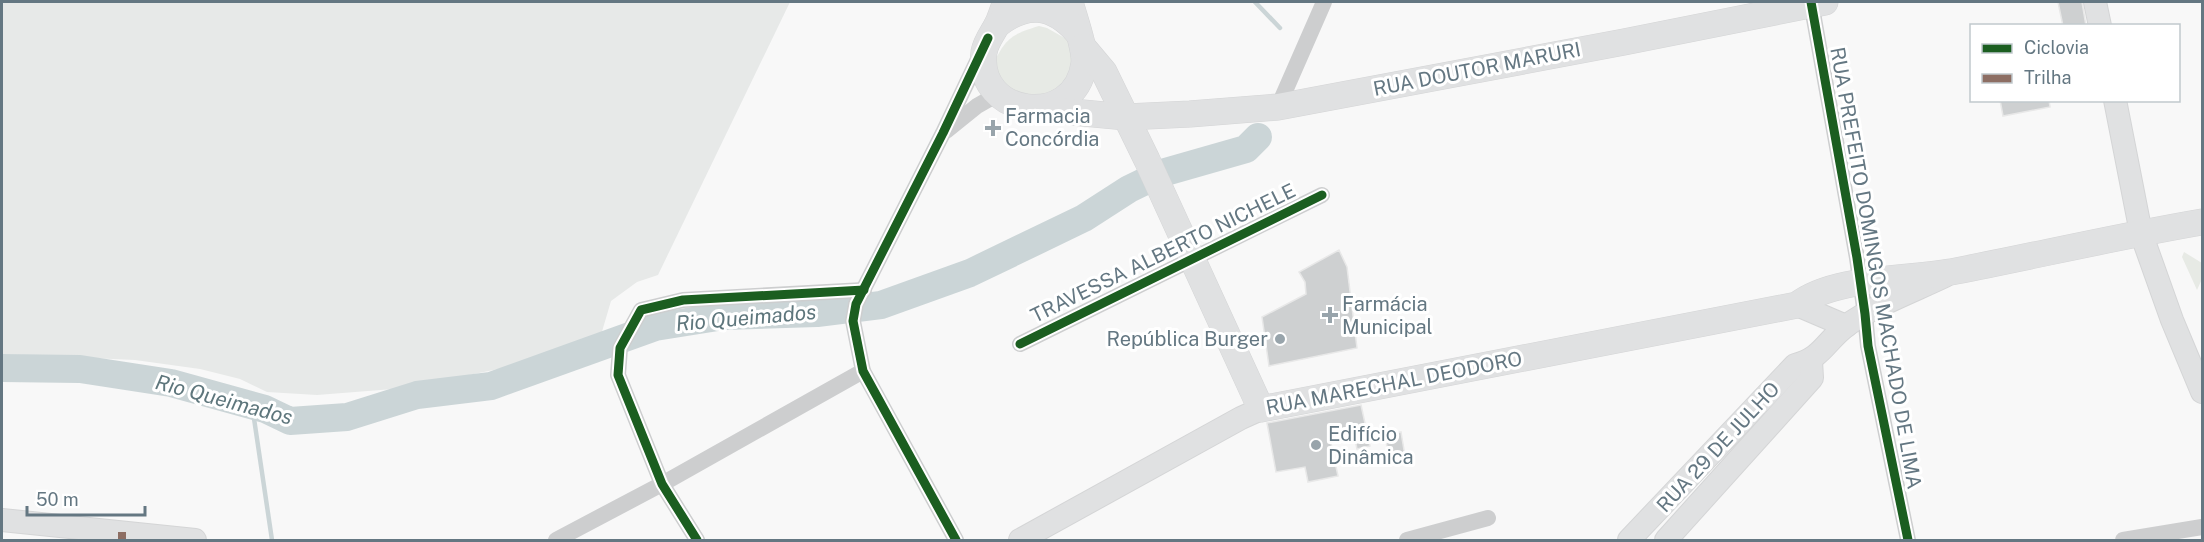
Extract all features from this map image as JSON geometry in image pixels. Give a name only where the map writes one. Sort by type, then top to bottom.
[{"type":"main road","points":[[1070,2],[1080,39],[1084,64],[1080,80],[1070,94],[1056,104],[1040,109],[1025,108],[1011,103],[989,82],[984,53],[997,22],[1023,10],[1039,9],[1054,12],[1067,20],[1080,39],[1104,72],[1160,187],[1261,409]]},
{"type":"main road","name":"RUA DOUTOR MARURI","points":[[1040,109],[1126,117],[1278,107],[1624,42],[1816,2]]},
{"type":"main road","points":[[2095,2],[2100,24]]},
{"type":"main road","points":[[2115,102],[2141,233],[2172,321],[2202,392]]},
{"type":"main road","name":"RUA MARECHAL DEODORO","points":[[1020,540],[1261,409],[1797,305],[1808,297],[1860,283],[1954,271],[2202,222]]},
{"type":"main road","name":"RUA MARECHAL DEODORO","points":[[1846,326],[1865,314],[1954,271]]},
{"type":"main road","points":[[1797,305],[1846,326]]},
{"type":"main road","name":"RUA 29 DE JULHO","points":[[1629,540],[1795,365],[1811,361],[1846,326]]},
{"type":"main road","name":"RUA 29 DE JULHO","points":[[1666,540],[1812,378],[1811,361]]},
{"type":"main road","points":[[2,520],[122,536],[195,540]]},
{"type":"street","points":[[1278,107],[1324,2]]},
{"type":"street","name":"RUA PREFEITO DOMINGOS MACHADO DE LIMA","points":[[1816,2],[1865,314],[1868,346],[1908,540]]},
{"type":"street","points":[[956,540],[863,371],[853,321],[860,297],[944,133],[997,22]]},
{"type":"street","points":[[944,133],[977,106],[999,94]]},
{"type":"street","name":"TRAVESSA ALBERTO NICHELE","points":[[1020,344],[1322,195]]},
{"type":"street","points":[[697,540],[662,484],[618,375],[620,348],[641,310],[683,300],[860,297]]},
{"type":"street","name":"RUA PREFEITO DOMINGOS MACHADO DE LIMA","points":[[1846,326],[1868,346]]},
{"type":"street","points":[[556,540],[662,484],[863,371]]},
{"type":"street","points":[[1407,540],[1488,518]]},
{"type":"street","points":[[2122,540],[2202,526]]},
{"type":"shaded area","points":[[2,2],[790,2],[658,275],[637,282],[611,301],[601,335],[508,367],[406,388],[317,395],[267,392],[240,379],[200,369],[135,360],[2,354]]},
{"type":"shaded area","points":[[1039,26],[1070,41],[1075,57],[1073,78],[1046,96],[1015,96],[991,69],[1008,40]]},
{"type":"shaded area","points":[[2184,252],[2202,263],[2202,279],[2197,290],[2182,257]]},
{"type":"building","points":[[2058,2],[2082,2],[2086,24],[2063,24]]},
{"type":"building","points":[[2000,102],[2049,102],[2050,107],[2003,116]]},
{"type":"building","name":"Farmácia Municipal","points":[[1339,250],[1347,267],[1357,348],[1269,366],[1262,317],[1306,294],[1305,282],[1299,272]]},
{"type":"building","points":[[1361,405],[1370,446],[1357,449],[1353,429],[1329,434],[1338,476],[1308,482],[1305,467],[1276,472],[1267,423]]},
{"type":"building","points":[[1401,432],[1405,456],[1389,459],[1385,435]]},
{"type":"waterway","points":[[1255,2],[1280,28]]},
{"type":"waterway","name":"Rio Queimados","points":[[2,368],[80,369],[171,383],[265,409],[290,421],[347,417],[417,395],[491,386],[655,327],[724,316],[817,313],[881,305],[970,273],[1084,218],[1129,189],[1162,173],[1246,149],[1258,137]]},
{"type":"waterway","points":[[252,405],[272,540]]},
{"type":"marked path","points":[[122,532],[122,540]]},
{"type":"cycle path","points":[[1811,2],[1857,258],[1868,346],[1908,540]]},
{"type":"cycle path","points":[[956,540],[863,371],[853,321],[856,304],[943,133],[988,38]]},
{"type":"cycle path","points":[[1020,344],[1322,195]]},
{"type":"cycle path","points":[[697,540],[662,484],[618,375],[620,348],[641,310],[683,300],[864,290]]},
{"type":"place","name":"Farmacia Concórdia","points":[[993,128]]},
{"type":"place","name":"Farmácia Municipal","points":[[1330,315]]},
{"type":"place","name":"República Burger","points":[[1280,339]]},
{"type":"place","name":"Edifício Dinâmica","points":[[1316,445]]}]
